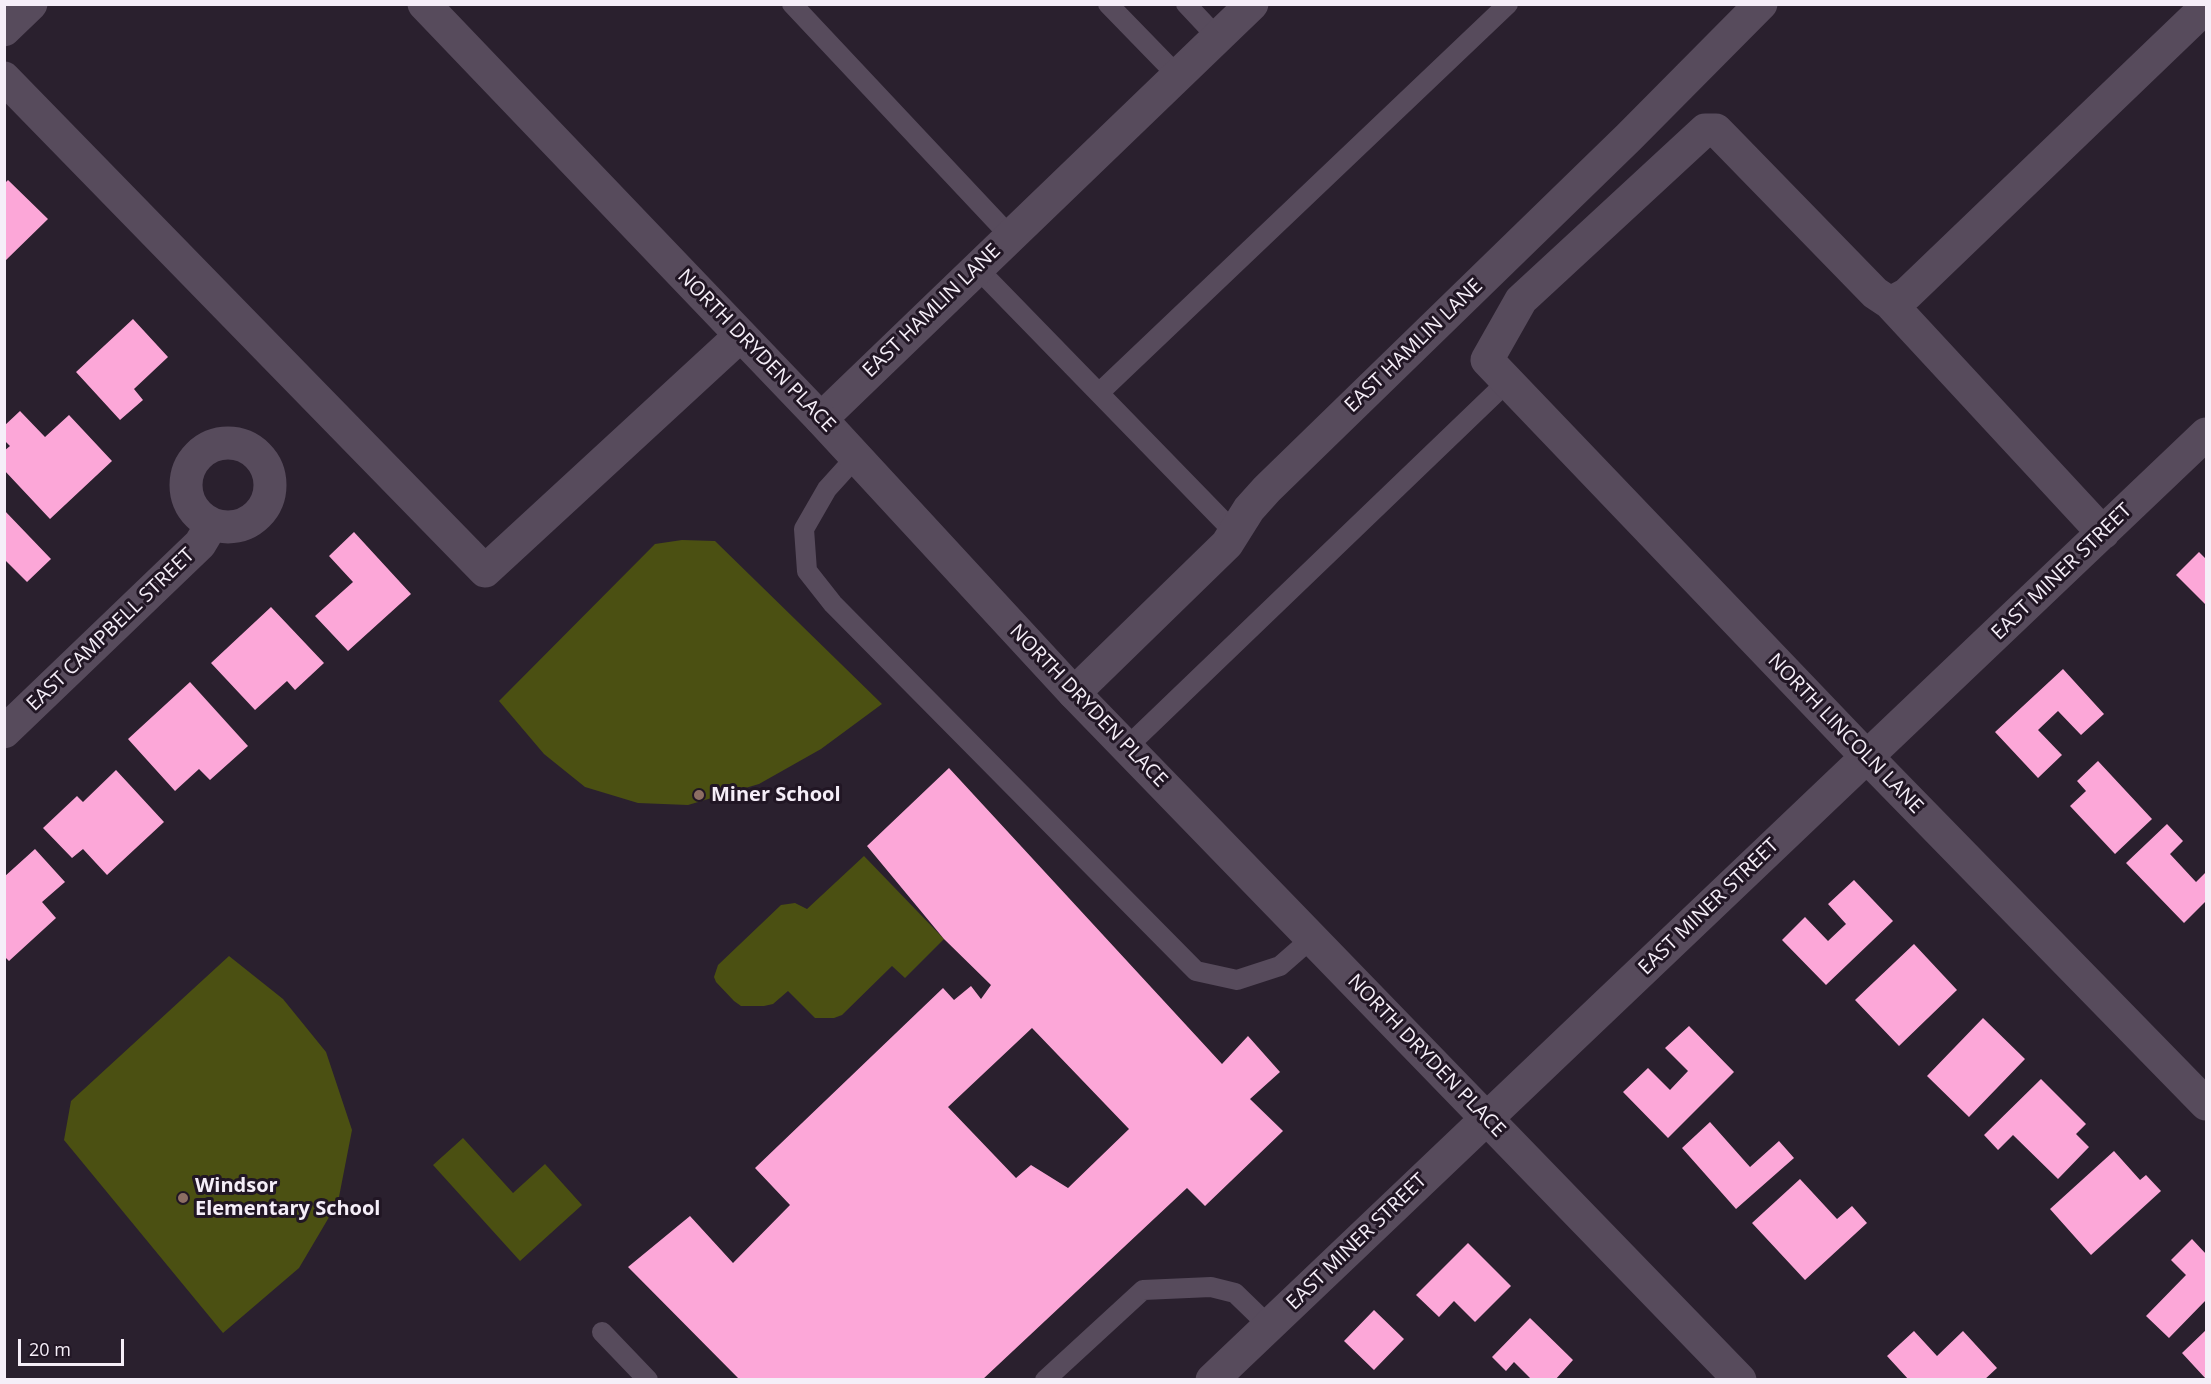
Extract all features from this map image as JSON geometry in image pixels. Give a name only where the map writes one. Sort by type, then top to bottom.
[{"type":"street","points":[[4,30],[31,4]]},
{"type":"street","name":"EAST HAMLIN LANE","points":[[821,419],[1252,4]]},
{"type":"street","name":"EAST HAMLIN LANE","points":[[1074,693],[1227,544],[1249,509],[1267,489],[1629,137],[1761,4]]},
{"type":"street","points":[[1888,301],[1890,303],[1907,294],[2206,7]]},
{"type":"street","name":"NORTH DRYDEN PLACE","points":[[434,15],[821,419],[1074,693],[1740,1380]]},
{"type":"street","points":[[4,78],[484,571],[740,336]]},
{"type":"street","points":[[1497,371],[1521,300],[1705,130],[1716,130],[1875,293],[1888,301],[2103,533]]},
{"type":"street","name":"NORTH LINCOLN LANE","points":[[1497,371],[1867,757],[2206,1104]]},
{"type":"street","name":"EAST MINER STREET","points":[[1212,1380],[2206,434]]},
{"type":"street","name":"EAST CAMPBELL STREET","points":[[4,732],[200,544],[212,524]]},
{"type":"lane","points":[[792,4],[1010,236]]},
{"type":"lane","points":[[1108,4],[1177,75]]},
{"type":"lane","points":[[1186,4],[1217,37]]},
{"type":"lane","points":[[1099,393],[1508,4]]},
{"type":"lane","points":[[977,268],[1234,532]]},
{"type":"lane","points":[[1127,747],[1497,371]]},
{"type":"lane","points":[[856,457],[826,489],[804,529],[807,571],[833,604],[1196,971],[1237,980],[1280,966],[1312,938]]},
{"type":"lane","points":[[1045,1380],[1143,1290],[1211,1287],[1235,1293],[1269,1326]]},
{"type":"lane","points":[[602,1332],[648,1380]]},
{"type":"green space","points":[[682,540],[715,541],[882,704],[821,749],[759,784],[688,805],[638,803],[585,787],[544,754],[499,701],[655,544]]},
{"type":"green space","points":[[864,856],[944,939],[905,978],[892,966],[842,1015],[834,1018],[815,1018],[788,991],[773,1004],[764,1006],[741,1006],[734,1001],[716,982],[714,977],[718,965],[781,905],[795,903],[807,909]]},
{"type":"green space","points":[[229,956],[283,999],[326,1052],[352,1130],[338,1202],[299,1268],[223,1333],[64,1140],[71,1101]]},
{"type":"green space","points":[[463,1138],[513,1193],[545,1164],[582,1205],[520,1261],[433,1165]]},
{"type":"building","points":[[8,180],[48,219],[4,262],[4,184]]},
{"type":"building","points":[[133,319],[168,357],[134,389],[143,400],[120,420],[76,372]]},
{"type":"building","points":[[20,411],[45,437],[69,415],[112,461],[50,519],[4,470],[4,451],[10,446],[4,440],[4,426]]},
{"type":"building","points":[[4,510],[51,559],[27,582],[4,559]]},
{"type":"building","points":[[354,532],[411,594],[348,651],[315,616],[353,582],[329,556]]},
{"type":"building","points":[[2199,552],[2206,559],[2206,605],[2176,575]]},
{"type":"building","points":[[271,607],[324,663],[295,690],[287,681],[255,710],[211,663]]},
{"type":"building","points":[[2063,669],[2104,714],[2081,735],[2058,711],[2038,730],[2062,755],[2038,778],[1995,732]]},
{"type":"building","points":[[190,682],[248,746],[210,780],[199,769],[175,791],[128,739]]},
{"type":"building","points":[[2098,761],[2152,819],[2115,854],[2070,806],[2086,791],[2077,781]]},
{"type":"building","points":[[949,768],[1222,1064],[1248,1036],[1280,1072],[1250,1099],[1283,1131],[1205,1206],[1187,1188],[982,1380],[740,1380],[628,1267],[690,1216],[733,1263],[790,1205],[755,1168],[943,988],[954,1000],[971,986],[981,999],[991,985],[944,939],[867,846]],"holes":[[[1032,1028],[1129,1129],[1068,1188],[1031,1165],[1016,1178],[948,1107]]]},
{"type":"building","points":[[116,770],[164,822],[107,875],[83,849],[72,858],[43,828],[77,796],[83,802]]},
{"type":"building","points":[[2167,824],[2183,841],[2170,854],[2196,882],[2206,872],[2206,901],[2184,923],[2126,863]]},
{"type":"building","points":[[35,849],[65,882],[42,902],[56,918],[9,961],[4,956],[4,877]]},
{"type":"building","points":[[1854,880],[1893,921],[1826,985],[1782,940],[1805,917],[1828,941],[1846,924],[1828,904]]},
{"type":"building","points":[[1914,944],[1957,990],[1899,1046],[1855,1000]]},
{"type":"building","points":[[1983,1018],[2025,1059],[1969,1117],[1927,1076]]},
{"type":"building","points":[[1689,1026],[1734,1072],[1668,1138],[1623,1092],[1648,1068],[1670,1090],[1688,1071],[1665,1048]]},
{"type":"building","points":[[2041,1079],[2086,1124],[2076,1134],[2089,1147],[2058,1179],[2013,1135],[1998,1150],[1984,1135]]},
{"type":"building","points":[[1710,1122],[1750,1167],[1779,1141],[1794,1158],[1736,1209],[1682,1148]]},
{"type":"building","points":[[2114,1151],[2140,1180],[2146,1175],[2161,1191],[2091,1255],[2050,1209]]},
{"type":"building","points":[[1800,1179],[1837,1219],[1852,1206],[1867,1223],[1805,1280],[1752,1223]]},
{"type":"building","points":[[2192,1239],[2206,1254],[2206,1300],[2169,1338],[2146,1316],[2186,1275],[2171,1260]]},
{"type":"building","points":[[1468,1243],[1511,1286],[1475,1322],[1454,1301],[1439,1317],[1416,1295]]},
{"type":"building","points":[[1374,1310],[1404,1339],[1374,1370],[1344,1341]]},
{"type":"building","points":[[1530,1318],[1573,1360],[1555,1380],[1532,1380],[1514,1362],[1506,1371],[1492,1357]]},
{"type":"building","points":[[2206,1330],[2206,1379],[2182,1353]]},
{"type":"building","points":[[1914,1331],[1937,1356],[1963,1331],[1997,1368],[1984,1380],[1909,1380],[1887,1356]]},
{"type":"place","name":"Miner School","points":[[699,795]]},
{"type":"place","name":"Windsor Elementary School","points":[[183,1198]]}]
